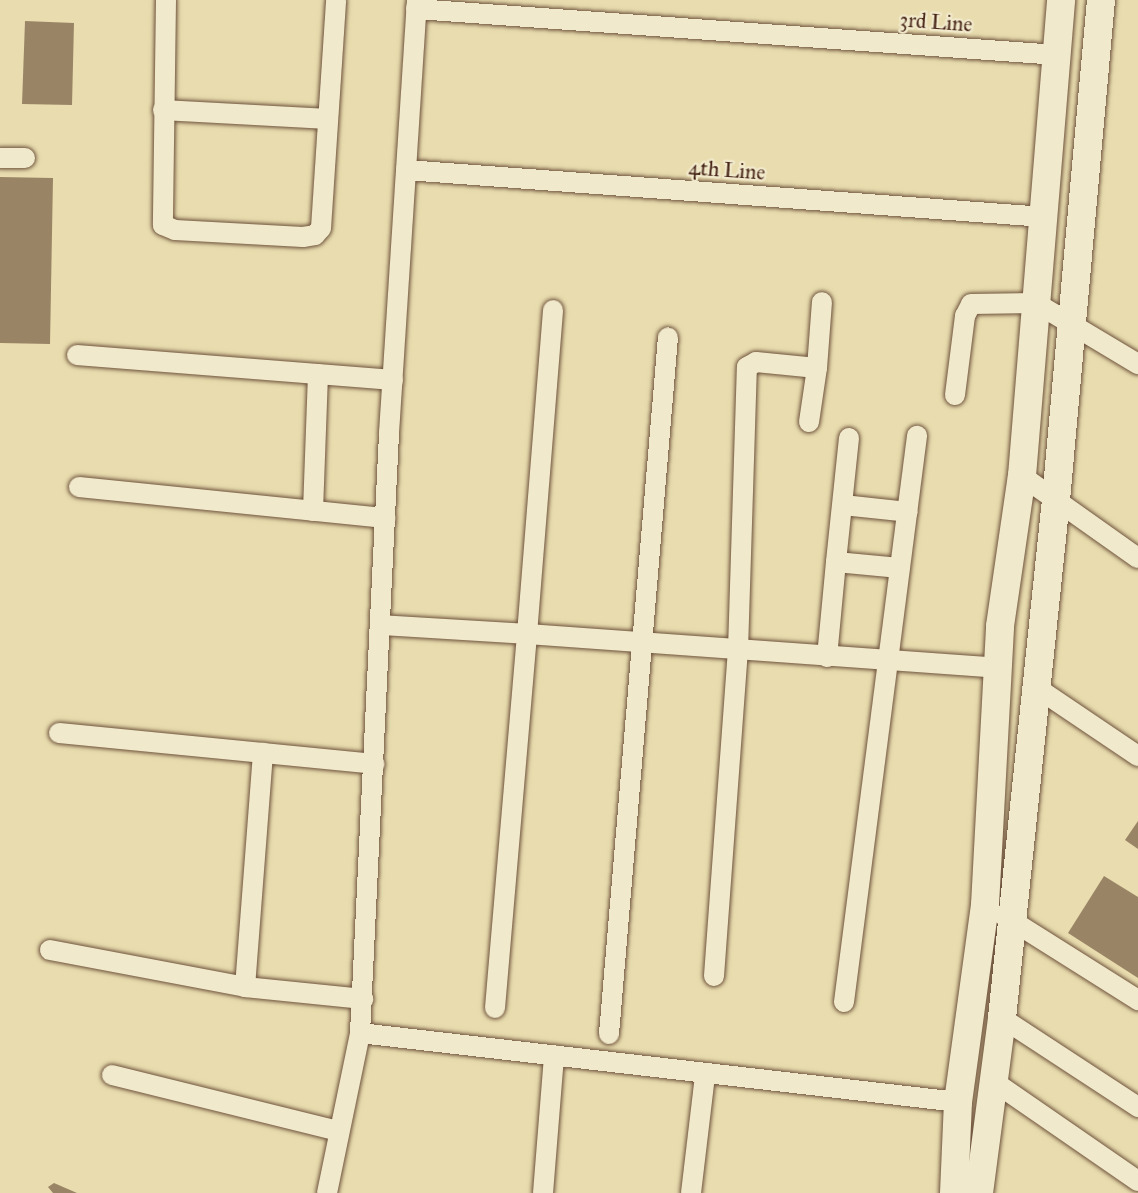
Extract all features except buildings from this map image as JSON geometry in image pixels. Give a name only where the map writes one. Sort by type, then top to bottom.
[{"type":"street","points":[[166,0],[163,225],[175,230],[291,237],[315,235],[321,228],[336,0]]},
{"type":"street","points":[[954,1193],[958,1102],[985,905],[998,668],[1022,476],[1062,0]]},
{"type":"street","points":[[979,1193],[1013,920],[1056,500],[1101,0]]},
{"type":"street","points":[[327,1193],[360,1033],[363,999],[385,518],[416,4]]},
{"type":"street","name":"3rd Line","points":[[416,4],[1057,55]]},
{"type":"street","points":[[163,110],[328,119]]},
{"type":"street","points":[[0,158],[25,159]]},
{"type":"street","name":"4th Line","points":[[406,170],[1044,217]]},
{"type":"street","points":[[809,422],[817,368],[822,302]]},
{"type":"street","points":[[956,395],[967,307],[971,304],[1036,303],[1138,364]]},
{"type":"street","points":[[495,1008],[553,310]]},
{"type":"street","points":[[609,1035],[668,337]]},
{"type":"street","points":[[77,355],[393,380]]},
{"type":"street","points":[[714,976],[738,650],[747,367],[756,362],[817,368]]},
{"type":"street","points":[[313,511],[318,374]]},
{"type":"street","points":[[844,1002],[918,436]]},
{"type":"street","points":[[827,657],[849,438]]},
{"type":"street","points":[[1022,476],[1138,558]]},
{"type":"street","points":[[79,487],[385,518]]},
{"type":"street","points":[[843,505],[908,512]]},
{"type":"street","points":[[836,562],[900,568]]},
{"type":"street","points":[[380,625],[998,668]]},
{"type":"street","points":[[1036,688],[1138,756]]},
{"type":"street","points":[[59,733],[374,764]]},
{"type":"street","points":[[245,987],[263,753]]},
{"type":"street","points":[[985,905],[1013,920],[1138,1000]]},
{"type":"street","points":[[50,950],[245,987],[363,999]]},
{"type":"street","points":[[1002,1018],[1138,1107]]},
{"type":"street","points":[[360,1033],[705,1075],[958,1102]]},
{"type":"street","points":[[543,1193],[554,1055]]},
{"type":"street","points":[[112,1075],[338,1131]]},
{"type":"street","points":[[691,1193],[705,1075]]},
{"type":"street","points":[[993,1081],[1138,1181]]}]
